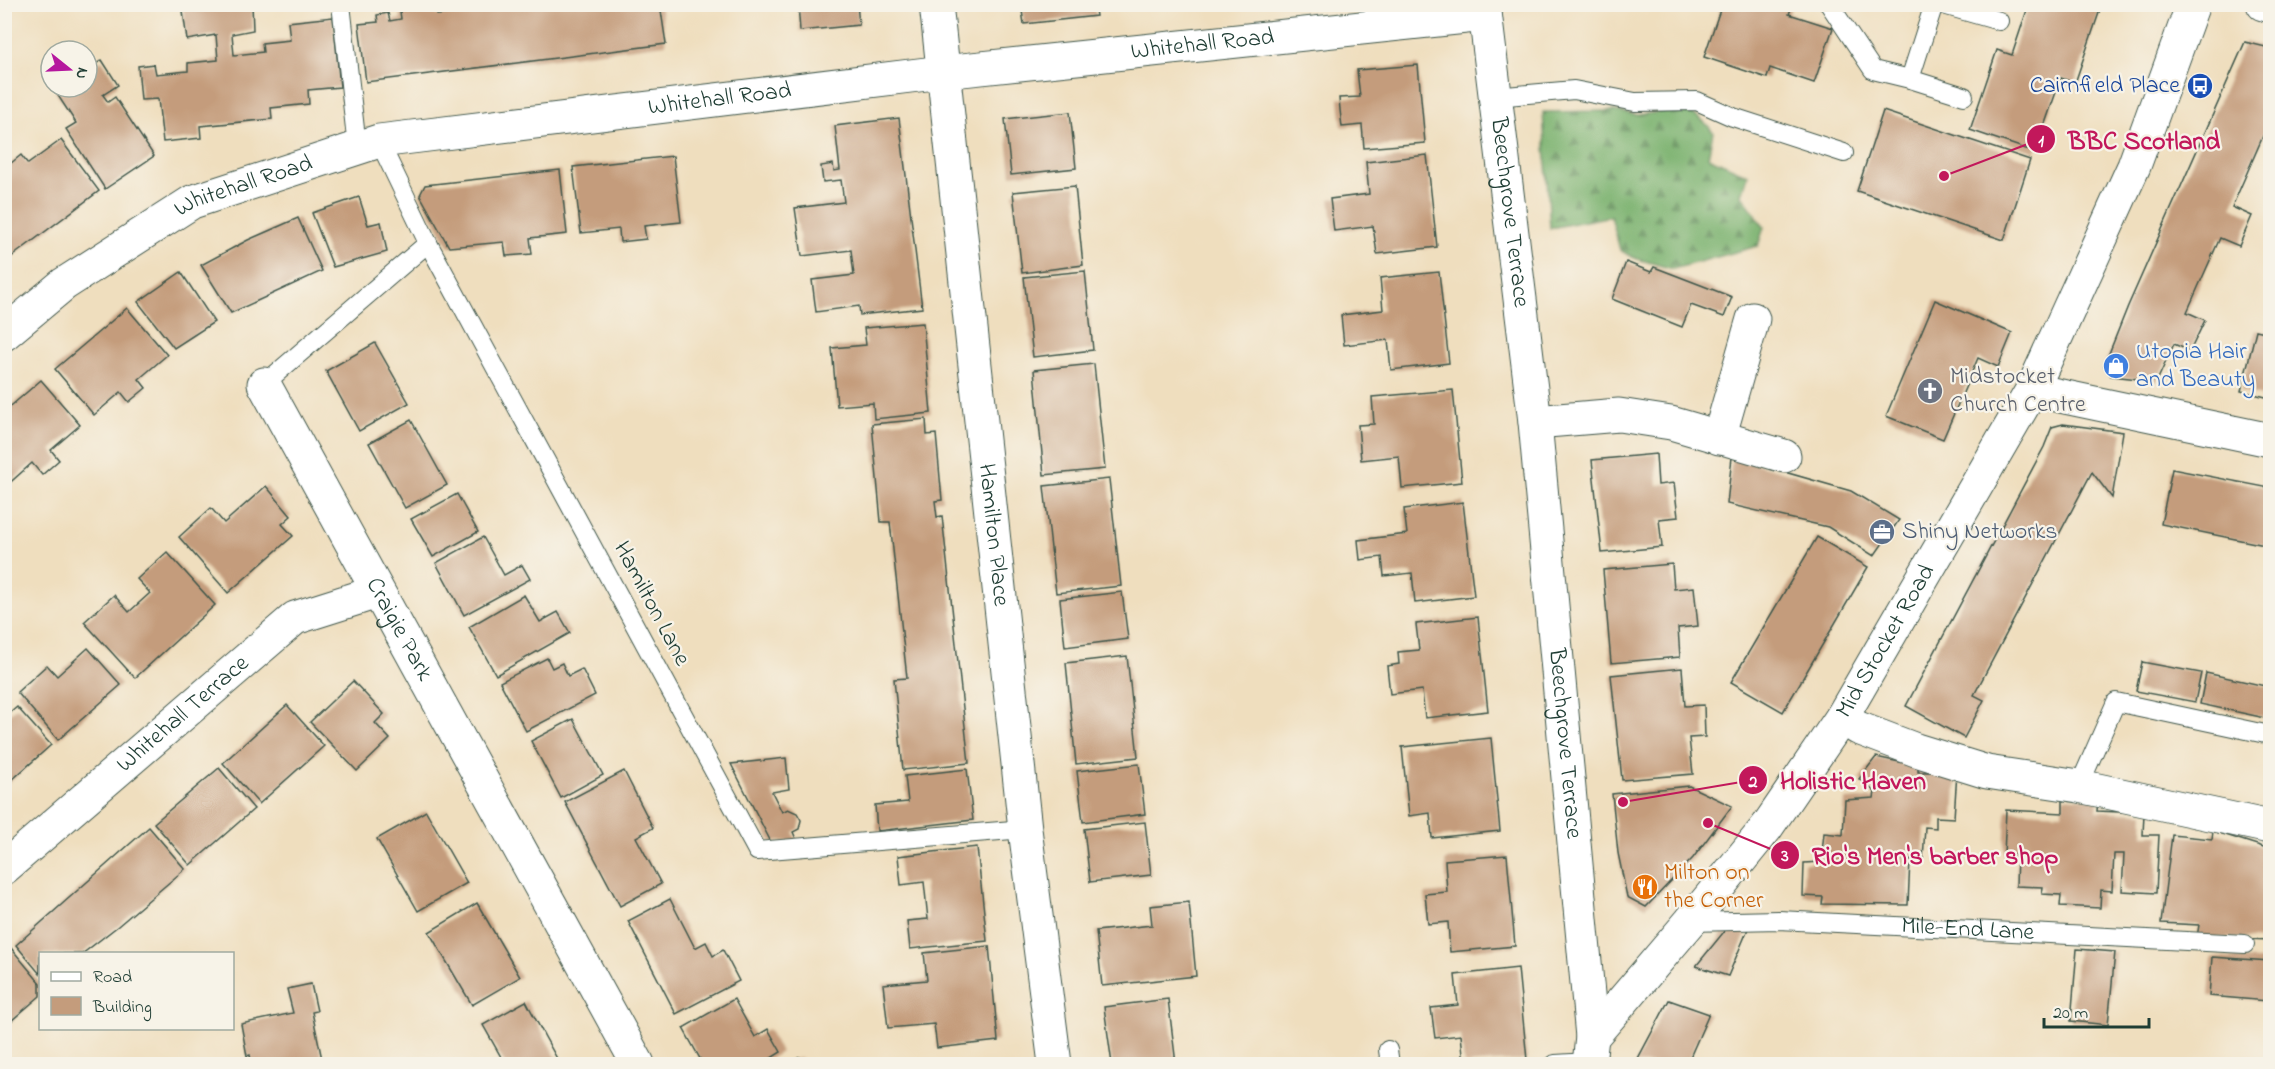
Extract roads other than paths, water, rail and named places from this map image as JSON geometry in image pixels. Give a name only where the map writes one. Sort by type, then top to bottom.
[{"type":"street","name":"Hamilton Place","points":[[936,4],[1025,829],[1055,1065]]},
{"type":"street","name":"Mid Stocket Road","points":[[1590,1055],[1690,922],[1767,827],[1842,717],[2032,390],[2133,166],[2193,4]]},
{"type":"street","points":[[2263,4],[2271,6]]},
{"type":"street","name":"Whitehall Road","points":[[4,334],[64,284],[192,202],[368,144],[943,72],[1484,10]]},
{"type":"street","name":"Beechgrove Terrace","points":[[1484,10],[1535,422],[1590,1055]]},
{"type":"street","points":[[1719,438],[1753,319]]},
{"type":"street","name":"Craigie Park","points":[[264,384],[638,1065]]},
{"type":"street","points":[[2032,390],[2271,440]]},
{"type":"street","points":[[1535,422],[1618,415],[1671,423],[1784,456]]},
{"type":"street","name":"Whitehall Terrace","points":[[4,868],[295,618],[377,592]]},
{"type":"street","points":[[1842,717],[1858,728],[1916,750],[1987,772],[2079,786],[2271,827]]},
{"type":"lane","name":"Hamilton Lane","points":[[341,4],[368,144],[428,243],[757,851],[1025,829]]},
{"type":"lane","points":[[1829,4],[1873,70],[1964,96]]},
{"type":"lane","points":[[1910,79],[1934,4]]},
{"type":"lane","points":[[1940,4],[1999,21]]},
{"type":"lane","points":[[1495,97],[1574,90],[1635,102],[1697,101],[1733,117],[1844,153]]},
{"type":"lane","name":"Craigie Park","points":[[264,384],[428,243]]},
{"type":"lane","points":[[2079,786],[2116,702],[2271,735]]},
{"type":"lane","name":"Mile-End Lane","points":[[1690,922],[1779,920],[2245,944]]},
{"type":"lane","points":[[1555,1065],[1590,1055]]},
{"type":"place","name":"Cairnfield Place","points":[[2200,86]]},
{"type":"place","name":"BBC Scotland","points":[[1944,176]]},
{"type":"place","name":"Utopia Hair and Beauty","points":[[2116,366]]},
{"type":"place","name":"Midstocket Church Centre","points":[[1930,391]]},
{"type":"place","name":"Shiny Networks","points":[[1882,532]]},
{"type":"place","name":"Holistic Haven","points":[[1623,802]]},
{"type":"place","name":"Rio's Men's barber shop","points":[[1708,823]]},
{"type":"place","name":"Milton on the Corner","points":[[1645,887]]}]
